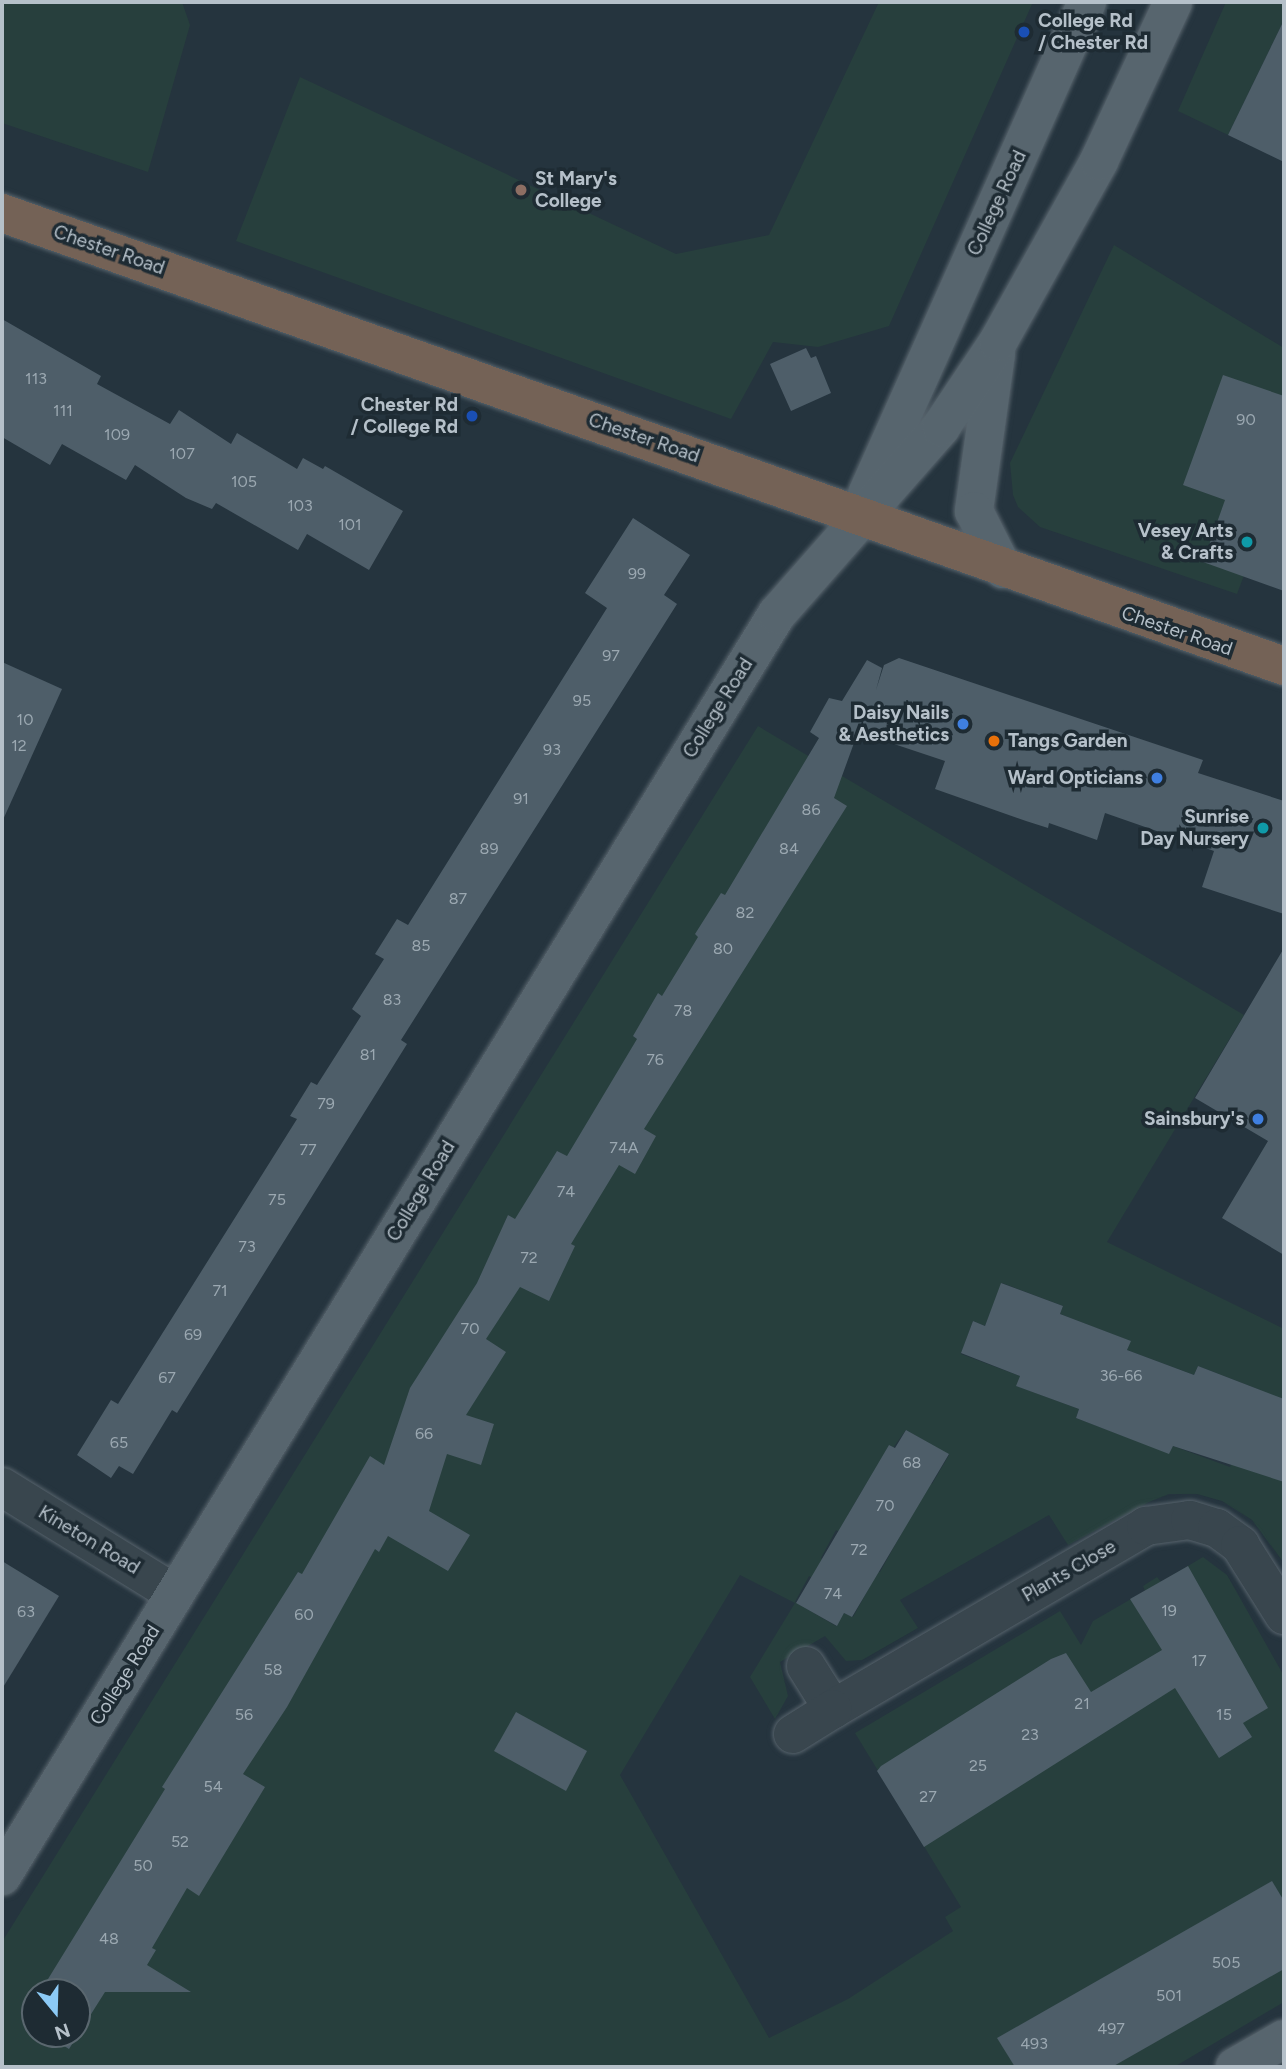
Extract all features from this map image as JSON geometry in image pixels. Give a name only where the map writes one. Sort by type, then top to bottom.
[{"type":"highway","name":"Chester Road","points":[[2,213],[755,477],[856,519],[1284,667]]},
{"type":"main road","name":"College Road","points":[[856,519],[1087,2]]},
{"type":"main road","name":"College Road","points":[[2,1876],[777,614],[856,519],[941,427],[998,342],[1099,161],[1173,2]]},
{"type":"main road","name":"College Road","points":[[998,342],[974,511],[1003,569]]},
{"type":"main road","points":[[1236,2067],[1284,2039]]},
{"type":"street","name":"Kineton Road","points":[[2,1487],[175,1594]]},
{"type":"street","name":"Plants Close","points":[[793,1734],[1146,1526],[1190,1520],[1217,1528],[1240,1545],[1284,1615]]},
{"type":"street","points":[[806,1666],[833,1709]]},
{"type":"green space","points":[[2,2],[182,2],[190,25],[148,172],[2,123]]},
{"type":"green space","points":[[879,2],[1033,2],[889,326],[818,347],[773,342],[731,419],[236,241],[300,77],[676,254],[769,235]]},
{"type":"green space","points":[[1226,2],[1284,2],[1284,20],[1228,135],[1178,111]]},
{"type":"green space","points":[[1114,245],[1284,348],[1284,468],[1237,594],[1040,527],[1018,507],[1013,495],[1010,463]]},
{"type":"green space","points":[[758,726],[1244,1015],[1107,1242],[1284,1329],[1284,1427],[1267,1475],[1284,1482],[1284,1563],[1252,1520],[1222,1501],[1197,1494],[1169,1494],[1068,1545],[1049,1515],[900,1600],[918,1628],[862,1660],[846,1661],[825,1636],[780,1662],[788,1696],[775,1719],[750,1677],[795,1603],[740,1575],[620,1775],[769,2038],[848,1999],[953,1931],[945,1917],[961,1907],[855,1733],[1060,1611],[1081,1645],[1093,1621],[1145,1591],[1143,1586],[1157,1577],[1161,1582],[1203,1557],[1227,1575],[1284,1676],[1284,2002],[1174,2067],[2,2067],[2,1942]],"holes":[[[1002,1283],[1063,1306],[1060,1314],[1130,1341],[1127,1350],[1194,1375],[1198,1366],[1260,1390],[1230,1467],[1173,1446],[1169,1453],[1076,1418],[1079,1409],[1017,1386],[1020,1376],[961,1354],[973,1321],[985,1326]],[[906,1430],[949,1455],[932,1484],[925,1480],[921,1498],[880,1572],[872,1568],[870,1586],[853,1617],[844,1613],[836,1626],[795,1602],[809,1576],[818,1581],[828,1562],[821,1558],[836,1530],[845,1535],[848,1515],[863,1489]]]},
{"type":"building","points":[[1284,20],[1284,162],[1228,135]]},
{"type":"building","points":[[2,319],[101,376],[97,384],[170,424],[179,410],[231,444],[237,433],[297,469],[303,458],[323,469],[325,466],[403,511],[369,570],[307,534],[298,550],[216,503],[212,509],[186,498],[135,465],[126,480],[62,444],[50,465],[2,437]]},
{"type":"building","points":[[806,348],[811,358],[816,356],[831,393],[791,411],[770,364]]},
{"type":"building","points":[[1223,375],[1284,396],[1284,591],[1203,562],[1225,500],[1183,485]]},
{"type":"building","points":[[633,518],[690,555],[664,595],[677,604],[401,1040],[407,1044],[177,1413],[172,1410],[133,1474],[119,1466],[111,1478],[77,1455],[111,1400],[118,1404],[297,1119],[290,1116],[311,1082],[317,1085],[361,1016],[352,1009],[384,959],[375,954],[397,919],[408,925],[607,608],[585,593]]},
{"type":"building","points":[[899,658],[1203,760],[1198,773],[1284,801],[1284,914],[1202,887],[1214,851],[1105,813],[1097,840],[1049,823],[1048,828],[1026,821],[935,789],[945,761],[858,732],[834,798],[847,806],[644,1129],[656,1136],[635,1174],[619,1165],[571,1244],[575,1246],[549,1301],[520,1287],[486,1339],[506,1352],[466,1415],[494,1424],[481,1465],[447,1454],[429,1511],[470,1535],[448,1571],[388,1536],[379,1552],[375,1549],[287,1707],[243,1774],[265,1787],[199,1896],[187,1888],[152,1948],[156,1950],[147,1965],[191,1992],[105,1992],[91,2014],[91,1978],[49,1978],[165,1789],[162,1787],[298,1572],[302,1574],[370,1456],[384,1465],[410,1388],[477,1283],[508,1215],[515,1219],[557,1151],[567,1156],[637,1039],[633,1036],[658,993],[662,996],[698,937],[695,934],[721,893],[725,895],[819,738],[810,732],[829,698],[842,701],[867,660],[882,668],[876,690],[884,665]]},
{"type":"building","points":[[2,662],[62,689],[2,822]]},
{"type":"building","name":"Sainsbury's","points":[[1284,948],[1284,1255],[1222,1218],[1268,1141],[1195,1098]]},
{"type":"building","points":[[1001,1283],[1063,1306],[1060,1314],[1131,1341],[1127,1350],[1194,1375],[1198,1366],[1284,1399],[1284,1482],[1173,1446],[1169,1454],[1076,1418],[1079,1409],[1016,1386],[1020,1376],[961,1353],[973,1321],[985,1326]]},
{"type":"building","points":[[906,1430],[949,1454],[852,1617],[844,1613],[837,1626],[796,1603],[889,1445],[895,1448]]},
{"type":"building","points":[[2,1561],[59,1596],[2,1689]]},
{"type":"building","points":[[1188,1566],[1268,1708],[1243,1723],[1252,1737],[1219,1758],[1175,1688],[924,1847],[877,1771],[881,1766],[1051,1659],[1066,1653],[1091,1692],[1162,1650],[1130,1599]]},
{"type":"building","points":[[516,1712],[587,1751],[566,1791],[494,1751]]},
{"type":"building","points":[[1272,1881],[1284,1901],[1284,1969],[1112,2067],[1015,2067],[997,2038]]},
{"type":"place","name":"College Rd / Chester Rd","points":[[1024,32]]},
{"type":"place","name":"St Mary's College","points":[[521,190]]},
{"type":"place","name":"Chester Rd / College Rd","points":[[472,416]]},
{"type":"place","name":"Vesey Arts & Crafts","points":[[1247,542]]},
{"type":"place","name":"Daisy Nails & Aesthetics","points":[[963,724]]},
{"type":"place","name":"Tangs Garden","points":[[994,741]]},
{"type":"place","name":"Ward Opticians","points":[[1157,778]]},
{"type":"place","name":"Sunrise Day Nursery","points":[[1263,828]]},
{"type":"place","name":"Sainsbury's","points":[[1258,1119]]}]
